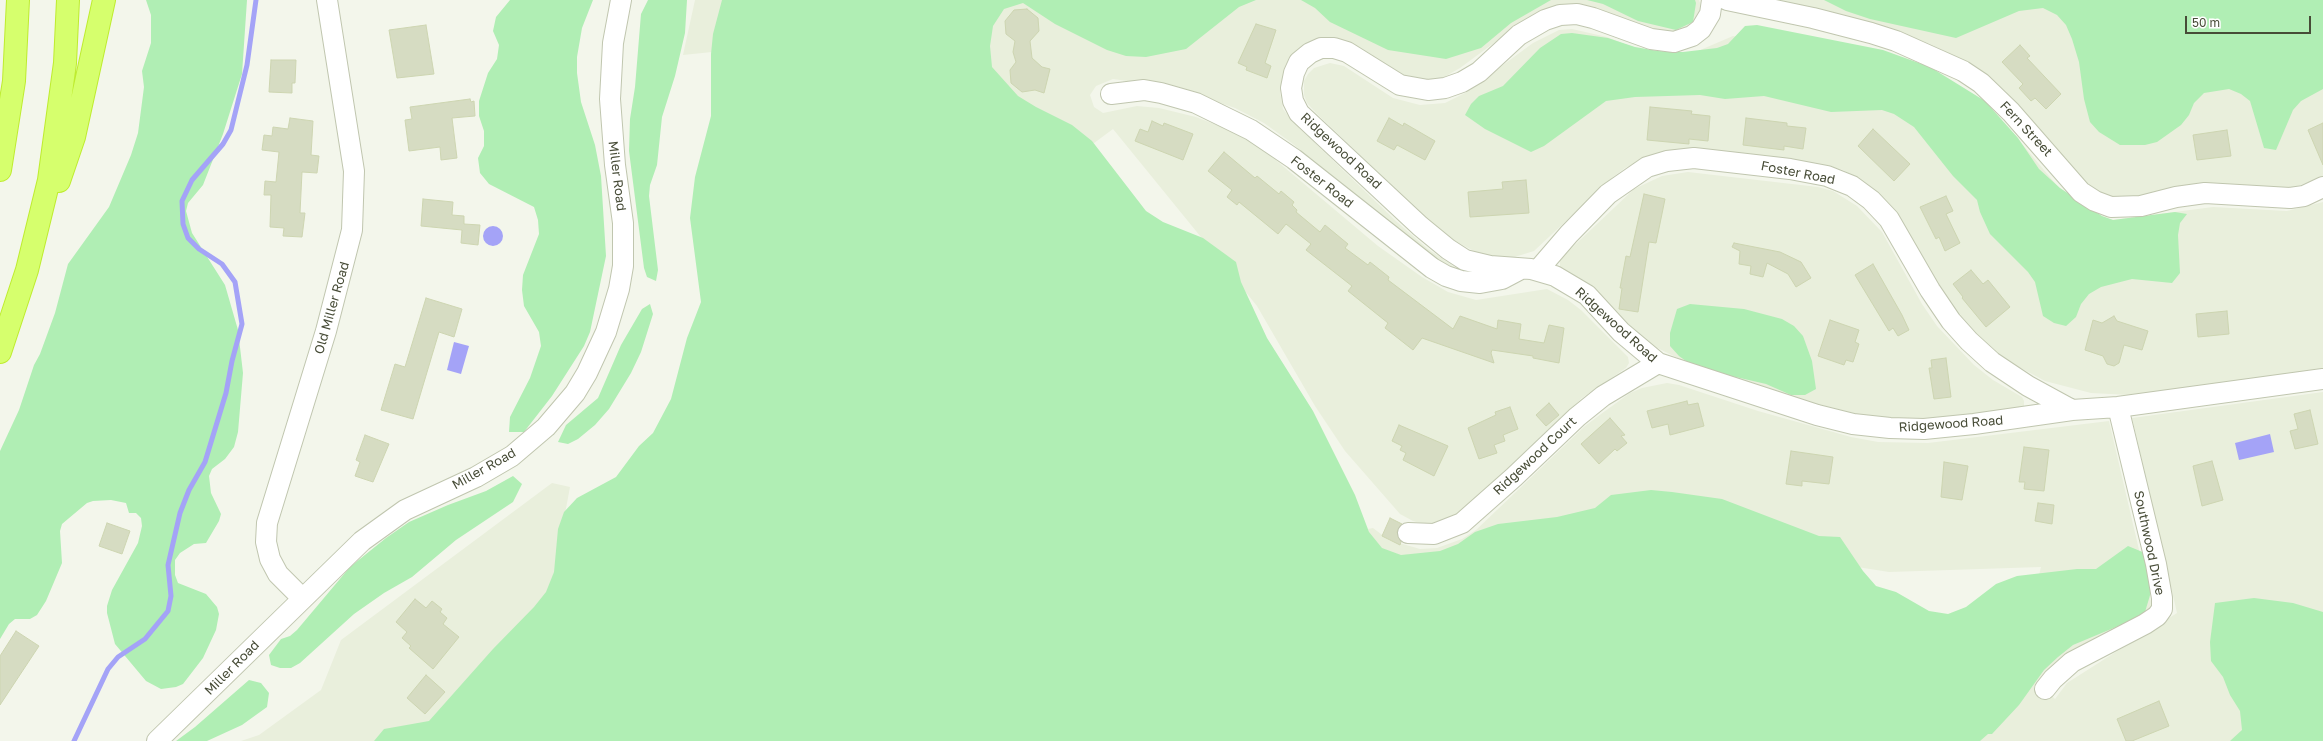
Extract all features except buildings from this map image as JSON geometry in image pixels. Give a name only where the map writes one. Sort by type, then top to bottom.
[{"type":"highway","points":[[0,170],[14,81],[18,0]]},
{"type":"highway","points":[[0,352],[38,230],[49,180],[65,63],[68,0]]},
{"type":"highway","points":[[38,230],[54,194],[74,137],[104,0]]},
{"type":"street","name":"Old Miller Road","points":[[302,598],[278,574],[270,559],[266,542],[267,523],[328,324],[352,230],[354,171],[327,0]]},
{"type":"street","name":"Miller Road","points":[[156,741],[341,559],[376,530],[405,510],[493,468],[528,444],[561,410],[587,374],[606,332],[619,289],[623,266],[623,224],[615,165],[610,99],[613,43],[621,0]]},
{"type":"street","name":"Ridgewood Road","points":[[1712,0],[1710,14],[1701,28],[1692,36],[1674,42],[1651,39],[1593,18],[1577,14],[1553,17],[1518,35],[1468,79],[1445,88],[1428,90],[1400,85],[1364,65],[1347,52],[1334,48],[1321,48],[1310,53],[1299,62],[1294,73],[1291,88],[1293,101],[1299,113],[1420,226],[1448,249],[1465,260],[1490,266],[1530,269],[1555,276],[1587,296],[1621,332],[1658,363],[1816,415],[1853,424],[1882,428],[1924,429],[1967,425],[2072,410],[2118,407],[2323,379]]},
{"type":"street","name":"Fern Street","points":[[1727,0],[1812,18],[1871,33],[1914,48],[1964,71],[1981,82],[2011,112],[2081,192],[2095,201],[2111,207],[2141,206],[2176,197],[2205,193],[2290,198],[2304,196],[2323,187]]},
{"type":"street","name":"Foster Road","points":[[1110,94],[1139,91],[1161,93],[1196,103],[1251,130],[1294,159],[1432,268],[1461,282],[1480,283],[1502,279],[1530,269],[1569,234],[1608,194],[1647,167],[1667,161],[1694,158],[1790,169],[1827,176],[1852,186],[1871,200],[1889,219],[1930,290],[1950,321],[1969,341],[1992,362],[2028,386],[2072,410]]},
{"type":"street","name":"Ridgewood Court","points":[[1408,533],[1434,534],[1462,523],[1509,482],[1577,417],[1603,396],[1658,363]]},
{"type":"street","name":"Southwood Drive","points":[[2045,689],[2052,679],[2072,662],[2145,624],[2157,616],[2162,609],[2162,598],[2156,564],[2118,407]]},
{"type":"shaded area","points":[[695,0],[1699,0],[1700,13],[1693,24],[1676,35],[1656,32],[1599,10],[1541,11],[1525,20],[1460,68],[1439,80],[1422,82],[1408,79],[1356,46],[1290,58],[1283,72],[1280,92],[1283,109],[1293,122],[1397,222],[1428,249],[1459,270],[1438,260],[1378,217],[1293,144],[1264,123],[1235,108],[1177,88],[1113,79],[1096,86],[1090,95],[1094,107],[1103,113],[1137,106],[1159,108],[1196,117],[1227,129],[1259,146],[1378,246],[1422,277],[1448,292],[1476,300],[1547,289],[1568,300],[1581,310],[1628,357],[1629,363],[1626,368],[1582,398],[1457,516],[1442,523],[1428,525],[1413,521],[1400,514],[1345,451],[1315,406],[1257,306],[1113,129],[920,272],[760,47],[683,55]]},
{"type":"shaded area","points":[[1778,0],[2323,0],[2323,177],[2292,188],[2277,189],[2221,184],[2197,185],[2127,198],[2114,198],[2104,195],[2082,180],[2005,91],[1985,75],[1959,58],[1930,44],[1891,29],[1842,15]]},
{"type":"shaded area","points":[[1572,29],[1607,37],[1644,52],[1691,54],[1733,36],[1884,55],[2023,145],[2065,195],[2082,210],[2113,220],[2213,207],[2287,211],[2323,202],[2323,369],[2130,395],[2091,393],[2045,381],[2004,359],[1969,328],[1934,279],[1904,226],[1885,200],[1871,187],[1843,170],[1809,162],[1715,151],[1650,156],[1625,168],[1613,177],[1534,251],[1508,259],[1483,256],[1448,237],[1426,218],[1316,113],[1307,103],[1304,95],[1304,81],[1308,74],[1314,68],[1330,63],[1344,66],[1393,98],[1420,105],[1445,103],[1465,93],[1533,43],[1559,30]]},
{"type":"shaded area","points":[[1688,172],[1818,187],[1833,191],[1857,206],[1882,232],[1922,304],[1937,326],[1974,365],[1993,380],[2022,397],[2024,407],[2021,409],[1924,420],[1861,416],[1802,400],[1686,362],[1647,343],[1560,269],[1560,259],[1634,189],[1662,176]]},
{"type":"shaded area","points":[[1667,383],[1679,385],[1758,411],[1851,437],[1878,442],[1928,443],[2109,421],[2153,610],[2044,688],[2055,699],[2067,683],[2177,613],[2132,418],[2323,392],[2323,741],[1831,741],[2018,661],[2041,567],[1889,572],[1718,545],[1386,601],[1368,529],[1373,528],[1389,540],[1420,549],[1437,548],[1462,539],[1476,530],[1585,426],[1630,393],[1642,388]]},
{"type":"shaded area","points":[[552,483],[570,487],[523,738],[528,741],[241,741],[259,735],[321,690],[341,640]]},
{"type":"green space","points":[[146,0],[247,0],[242,74],[223,134],[203,185],[188,203],[186,211],[192,233],[225,285],[238,330],[243,373],[238,432],[234,447],[225,459],[212,469],[209,476],[211,493],[221,514],[219,521],[206,543],[194,544],[180,553],[175,560],[175,575],[178,583],[206,594],[217,607],[219,614],[216,630],[203,658],[183,684],[176,687],[161,689],[146,681],[115,644],[107,613],[107,606],[112,590],[138,543],[142,526],[141,518],[136,513],[129,513],[126,503],[111,500],[93,501],[87,503],[62,524],[60,531],[62,563],[46,601],[37,615],[30,619],[15,619],[9,624],[0,639],[0,451],[19,410],[34,365],[40,354],[55,313],[68,264],[109,207],[131,155],[138,133],[144,87],[142,71],[151,43],[151,15]]},
{"type":"green space","points":[[510,0],[593,0],[582,28],[577,57],[577,73],[581,102],[595,145],[601,176],[606,256],[590,332],[584,346],[552,396],[524,432],[509,432],[510,417],[530,378],[541,346],[539,332],[524,306],[522,290],[523,275],[539,234],[538,220],[534,207],[489,184],[480,173],[478,158],[484,146],[484,131],[479,116],[479,101],[488,73],[497,59],[499,45],[493,31],[496,17]]},
{"type":"green space","points":[[648,0],[687,0],[685,33],[675,76],[662,117],[657,165],[650,185],[649,196],[658,270],[656,281],[647,277],[644,268],[629,151],[630,119],[635,87],[641,14]]},
{"type":"green space","points":[[722,0],[1256,0],[1239,7],[1186,49],[1146,57],[1126,56],[1107,50],[1055,24],[1023,3],[1004,9],[993,26],[990,46],[992,67],[1018,96],[1072,125],[1092,141],[1146,211],[1163,222],[1203,238],[1236,262],[1241,282],[1267,338],[1313,411],[1355,495],[1369,532],[1382,548],[1401,555],[1440,551],[1458,544],[1475,532],[1498,524],[1557,517],[1595,508],[1611,495],[1651,490],[1722,499],[1819,536],[1840,537],[1863,571],[1876,586],[1896,592],[1929,611],[1948,614],[1966,607],[1996,584],[2017,576],[2077,569],[2096,569],[2128,546],[2145,553],[2151,592],[2145,612],[2128,622],[2073,645],[2044,670],[2019,705],[1992,734],[1988,734],[1980,741],[374,741],[384,729],[429,721],[493,649],[534,607],[546,592],[554,572],[558,529],[564,512],[577,498],[616,477],[639,446],[653,433],[671,399],[687,338],[701,302],[690,218],[695,177],[711,116],[711,54],[713,34]]},
{"type":"green space","points":[[1301,0],[1551,0],[1511,23],[1481,48],[1446,59],[1388,50],[1330,22],[1315,8]]},
{"type":"green space","points":[[1587,0],[1695,0],[1696,3],[1693,22],[1676,30],[1638,21],[1603,4]]},
{"type":"green space","points":[[1824,0],[2323,0],[2323,89],[2301,101],[2293,110],[2276,150],[2264,148],[2250,101],[2241,94],[2229,89],[2204,93],[2194,103],[2189,115],[2181,125],[2157,142],[2145,145],[2120,145],[2099,132],[2090,122],[2084,99],[2079,62],[2072,39],[2066,25],[2057,15],[2043,8],[2019,11],[1956,38],[1870,19],[1846,11]]},
{"type":"green space","points":[[1757,25],[1883,50],[1930,67],[1985,101],[2018,138],[2039,169],[2060,188],[2102,216],[2113,220],[2175,212],[2187,214],[2180,223],[2178,235],[2180,273],[2172,283],[2132,279],[2101,287],[2089,294],[2081,304],[2076,317],[2066,326],[2054,323],[2043,316],[2035,282],[2028,272],[1990,234],[1980,212],[1977,200],[1953,176],[1914,127],[1894,114],[1882,110],[1831,112],[1764,96],[1725,99],[1700,95],[1635,97],[1606,101],[1544,146],[1531,152],[1485,129],[1465,115],[1471,104],[1479,96],[1503,86],[1540,48],[1561,34],[1572,33],[1608,38],[1635,47],[1658,51],[1683,52],[1717,48],[1728,44],[1745,26]]},
{"type":"green space","points":[[650,304],[653,314],[641,352],[631,373],[609,409],[595,425],[578,439],[568,444],[558,442],[566,425],[598,398],[621,345],[642,309]]},
{"type":"green space","points":[[1690,304],[1744,309],[1782,319],[1794,326],[1803,336],[1812,361],[1816,389],[1805,395],[1791,395],[1766,384],[1701,369],[1690,364],[1679,356],[1670,346],[1670,333],[1677,309]]},
{"type":"green space","points":[[513,476],[522,484],[513,502],[456,540],[412,577],[384,593],[354,614],[300,663],[291,668],[280,668],[271,665],[269,655],[281,639],[290,636],[297,630],[350,567],[386,538],[409,522],[448,505],[486,491]]},
{"type":"green space","points":[[2254,598],[2293,603],[2323,612],[2323,741],[2230,741],[2242,730],[2240,711],[2230,695],[2223,677],[2211,661],[2210,642],[2215,603]]},
{"type":"green space","points":[[249,680],[261,683],[269,693],[267,707],[242,725],[207,741],[176,741],[195,727]]},
{"type":"water","points":[[493,226],[500,229],[503,236],[500,243],[493,246],[486,243],[483,236],[486,229]]},
{"type":"water","points":[[454,342],[469,346],[461,374],[447,370]]},
{"type":"water","points":[[2270,434],[2274,452],[2239,460],[2235,443]]},
{"type":"waterway","points":[[74,741],[108,669],[118,657],[145,639],[168,611],[171,596],[168,565],[180,513],[189,490],[205,462],[226,393],[232,361],[242,324],[235,282],[222,264],[199,249],[188,238],[183,224],[182,201],[192,180],[223,144],[231,130],[247,65],[256,0]]}]
